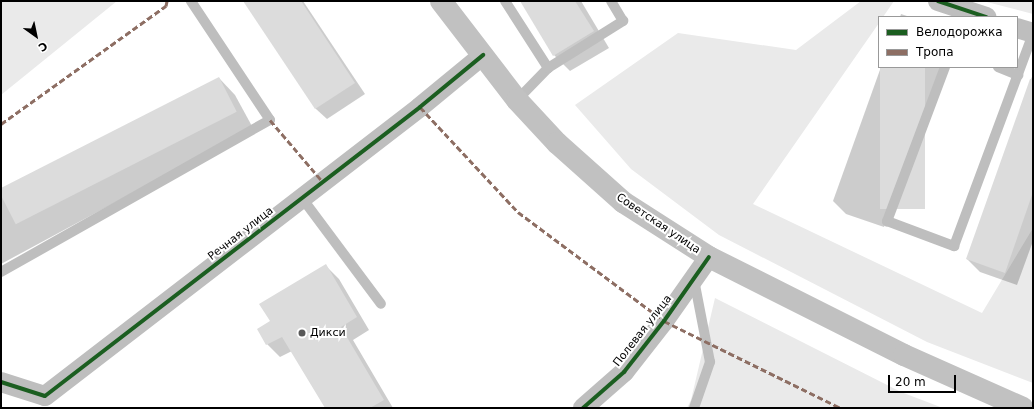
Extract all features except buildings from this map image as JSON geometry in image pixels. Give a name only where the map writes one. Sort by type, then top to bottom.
[{"type":"main road","name":"Советская улица","points":[[441,1],[517,100],[557,144],[623,202],[709,257],[904,355],[1023,408]]},
{"type":"street","points":[[938,1],[983,16]]},
{"type":"street","points":[[1018,28],[1033,33]]},
{"type":"street","name":"Речная улица","points":[[1,382],[46,396],[420,107],[483,55]]},
{"type":"street","name":"Полевая улица","points":[[583,408],[624,372],[664,321],[709,257]]},
{"type":"lane","points":[[1,272],[270,120],[190,1]]},
{"type":"lane","points":[[505,1],[548,68]]},
{"type":"lane","points":[[517,100],[548,68],[623,21],[611,1]]},
{"type":"lane","points":[[945,68],[887,221],[954,246],[1033,33]]},
{"type":"lane","points":[[1001,68],[1018,74]]},
{"type":"lane","points":[[302,198],[381,304]]},
{"type":"lane","points":[[694,278],[710,362],[694,408]]},
{"type":"shaded area","points":[[1,1],[117,1],[1,95]]},
{"type":"shaded area","points":[[861,1],[894,1],[884,16],[878,16],[878,24],[753,204],[982,313],[1033,228],[1033,383],[927,342],[719,235],[631,169],[575,105],[678,33],[796,50]]},
{"type":"shaded area","points":[[983,1],[1033,1],[1033,14]]},
{"type":"shaded area","points":[[715,298],[901,392],[943,408],[687,408],[691,400]]},
{"type":"marked path","points":[[1,124],[166,6],[167,1]]},
{"type":"marked path","points":[[420,107],[518,212],[664,321],[841,408]]},
{"type":"marked path","points":[[270,120],[323,182]]},
{"type":"cycle path","points":[[938,1],[983,16]]},
{"type":"cycle path","points":[[1,382],[45,396],[420,107],[483,55]]},
{"type":"cycle path","points":[[583,408],[624,372],[664,321],[709,257]]},
{"type":"place","name":"Дикси","points":[[302,333]]}]
